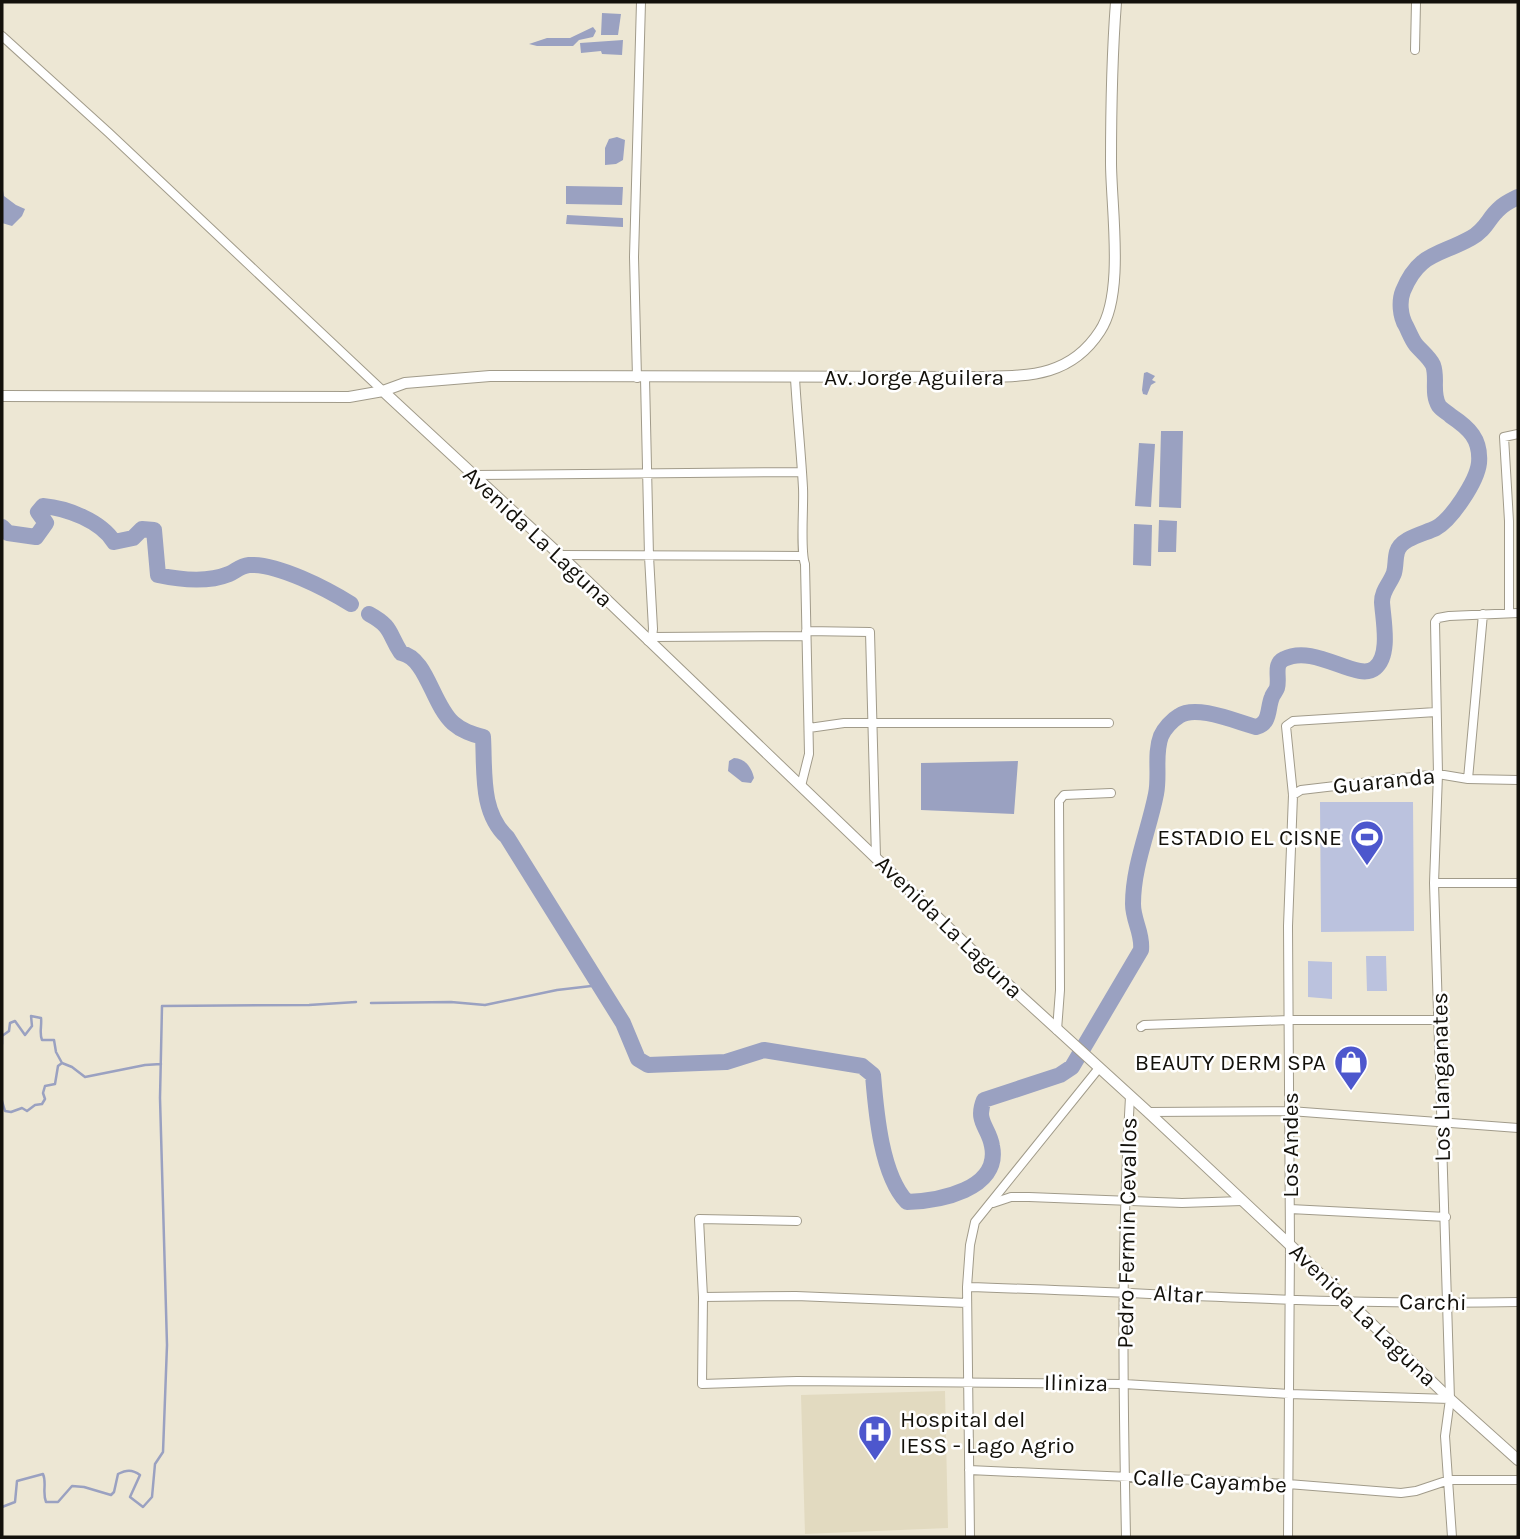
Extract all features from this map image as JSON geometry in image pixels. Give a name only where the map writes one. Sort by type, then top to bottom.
[{"type":"street","points":[[641,2],[634,257],[647,474],[650,639],[870,632],[876,858]]},
{"type":"street","name":"Av. Jorge Aguilera","points":[[2,396],[349,397],[383,391],[405,383],[490,376],[795,378],[1021,376],[1049,372],[1073,359],[1101,330],[1113,287],[1111,163],[1116,2]]},
{"type":"street","points":[[1415,50],[1416,2]]},
{"type":"street","points":[[2,36],[383,391]]},
{"type":"street","points":[[795,378],[802,472],[809,754],[801,786]]},
{"type":"street","name":"Avenida La Laguna","points":[[383,391],[650,639],[1057,1030],[1149,1112],[1518,1461]]},
{"type":"street","points":[[1468,779],[1483,614],[1514,613],[1513,521],[1504,437],[1518,434]]},
{"type":"street","points":[[472,475],[802,472]]},
{"type":"street","points":[[560,555],[802,556]]},
{"type":"street","name":"Los Llanganates","points":[[1452,1537],[1445,1436],[1450,1399],[1434,883],[1438,774],[1435,622],[1438,618],[1483,614]]},
{"type":"street","name":"Los Andes","points":[[1288,1537],[1288,926],[1293,794],[1286,729],[1290,722],[1436,712]]},
{"type":"street","points":[[808,728],[844,723],[1109,723]]},
{"type":"street","name":"Guaranda","points":[[1293,794],[1301,790],[1438,774],[1468,779],[1518,780]]},
{"type":"street","points":[[1057,1030],[1060,990],[1059,801],[1064,795],[1111,793]]},
{"type":"street","points":[[1434,883],[1518,883]]},
{"type":"street","points":[[1141,1027],[1289,1020],[1439,1020]]},
{"type":"street","points":[[970,1537],[967,1287],[970,1245],[975,1222],[1099,1068]]},
{"type":"street","name":"Pedro Fermin Cevallos","points":[[1126,1537],[1122,1291],[1130,1097]]},
{"type":"street","points":[[1149,1112],[1290,1111],[1518,1128]]},
{"type":"street","points":[[992,1203],[1011,1198],[1124,1199],[1182,1203],[1242,1201]]},
{"type":"street","points":[[1290,1209],[1446,1217]]},
{"type":"street","points":[[797,1221],[699,1219],[703,1297],[796,1296],[967,1303]]},
{"type":"street","name":"Altar","points":[[967,1287],[1347,1300]]},
{"type":"street","name":"Iliniza","points":[[703,1297],[702,1384],[967,1381],[1124,1384],[1289,1394],[1450,1399]]},
{"type":"street","name":"Carchi","points":[[1347,1300],[1446,1304],[1518,1302]]},
{"type":"street","name":"Calle Cayambe","points":[[969,1470],[1288,1484],[1401,1493],[1449,1480],[1518,1480]]},
{"type":"shaded area","points":[[602,13],[621,14],[618,35],[601,35]]},
{"type":"shaded area","points":[[593,27],[596,31],[593,37],[579,40],[573,46],[529,44],[547,38],[570,38]]},
{"type":"shaded area","points":[[623,40],[622,55],[602,54],[601,51],[581,53],[580,43]]},
{"type":"shaded area","points":[[617,137],[625,140],[623,160],[605,165],[605,148],[609,139]]},
{"type":"shaded area","points":[[2,184],[4,196],[25,209],[12,226],[2,223]]},
{"type":"shaded area","points":[[566,186],[623,187],[622,205],[566,204]]},
{"type":"shaded area","points":[[567,215],[623,218],[623,227],[566,224]]},
{"type":"shaded area","points":[[1144,373],[1155,376],[1152,380],[1156,382],[1151,385],[1147,395],[1143,394],[1142,390]]},
{"type":"shaded area","points":[[1161,431],[1183,431],[1181,508],[1159,507]]},
{"type":"shaded area","points":[[1139,443],[1155,444],[1151,507],[1135,506]]},
{"type":"shaded area","points":[[1159,520],[1177,521],[1176,552],[1158,552]]},
{"type":"shaded area","points":[[1134,524],[1152,525],[1151,566],[1133,565]]},
{"type":"shaded area","points":[[734,758],[750,767],[754,778],[751,783],[742,782],[728,771],[729,761]]},
{"type":"shaded area","points":[[1018,761],[1014,814],[921,810],[921,763]]},
{"type":"shaded area","name":"ESTADIO EL CISNE","points":[[1320,802],[1413,802],[1414,931],[1321,932]]},
{"type":"shaded area","points":[[1366,956],[1386,956],[1387,991],[1367,991]]},
{"type":"shaded area","points":[[1308,961],[1332,962],[1332,999],[1308,997]]},
{"type":"shaded area","name":"Hospital del IESS - Lago Agrio","points":[[945,1391],[948,1528],[805,1534],[801,1395]]},
{"type":"waterway","points":[[369,614],[386,627],[401,653],[417,663],[453,723],[483,737],[484,777],[492,816],[623,1023],[638,1059],[648,1065],[726,1062],[764,1050],[862,1066],[873,1075],[881,1142],[891,1176],[907,1202],[935,1199],[964,1190],[987,1173],[992,1161],[992,1146],[981,1114],[984,1100],[1060,1075],[1072,1067],[1141,950],[1141,938],[1133,910],[1134,890],[1138,862],[1156,794],[1159,743],[1166,728],[1179,716],[1196,712],[1217,715],[1256,727],[1261,725],[1266,719],[1277,688],[1279,664],[1296,655],[1322,659],[1358,671],[1375,668],[1380,662],[1385,646],[1382,598],[1394,573],[1399,547],[1408,540],[1436,528],[1449,517],[1469,489],[1479,463],[1478,447],[1472,435],[1440,407],[1437,401],[1433,365],[1415,343],[1404,322],[1402,295],[1409,278],[1423,262],[1476,235],[1502,206],[1518,197]]},
{"type":"waterway","points":[[2,527],[8,533],[36,537],[46,523],[38,512],[43,506],[52,507],[92,522],[114,542],[133,538],[142,529],[154,530],[158,575],[203,580],[221,577],[241,567],[260,565],[302,578],[351,604]]},
{"type":"waterway","points":[[371,1003],[451,1002],[485,1005],[557,990],[600,985]]},
{"type":"waterway","points":[[2,1507],[15,1502],[17,1481],[43,1474],[46,1502],[58,1502],[72,1486],[111,1495],[118,1474],[129,1471],[140,1475],[130,1497],[143,1507],[152,1497],[155,1464],[163,1452],[167,1345],[160,1098],[162,1006],[356,1002]]},
{"type":"waterway","points":[[2,1044],[2,1036],[9,1031],[10,1023],[15,1021],[25,1035],[32,1026],[31,1016],[41,1018],[42,1040],[54,1040],[62,1063]]},
{"type":"waterway","points":[[2,1101],[5,1111],[11,1112],[22,1108],[27,1111],[42,1104],[45,1099],[45,1086],[55,1084],[58,1066],[62,1063],[85,1077],[161,1064]]},
{"type":"place","name":"ESTADIO EL CISNE","points":[[1367,867]]},
{"type":"place","name":"BEAUTY DERM SPA","points":[[1351,1092]]},
{"type":"place","name":"Hospital del IESS - Lago Agrio","points":[[875,1462]]}]
